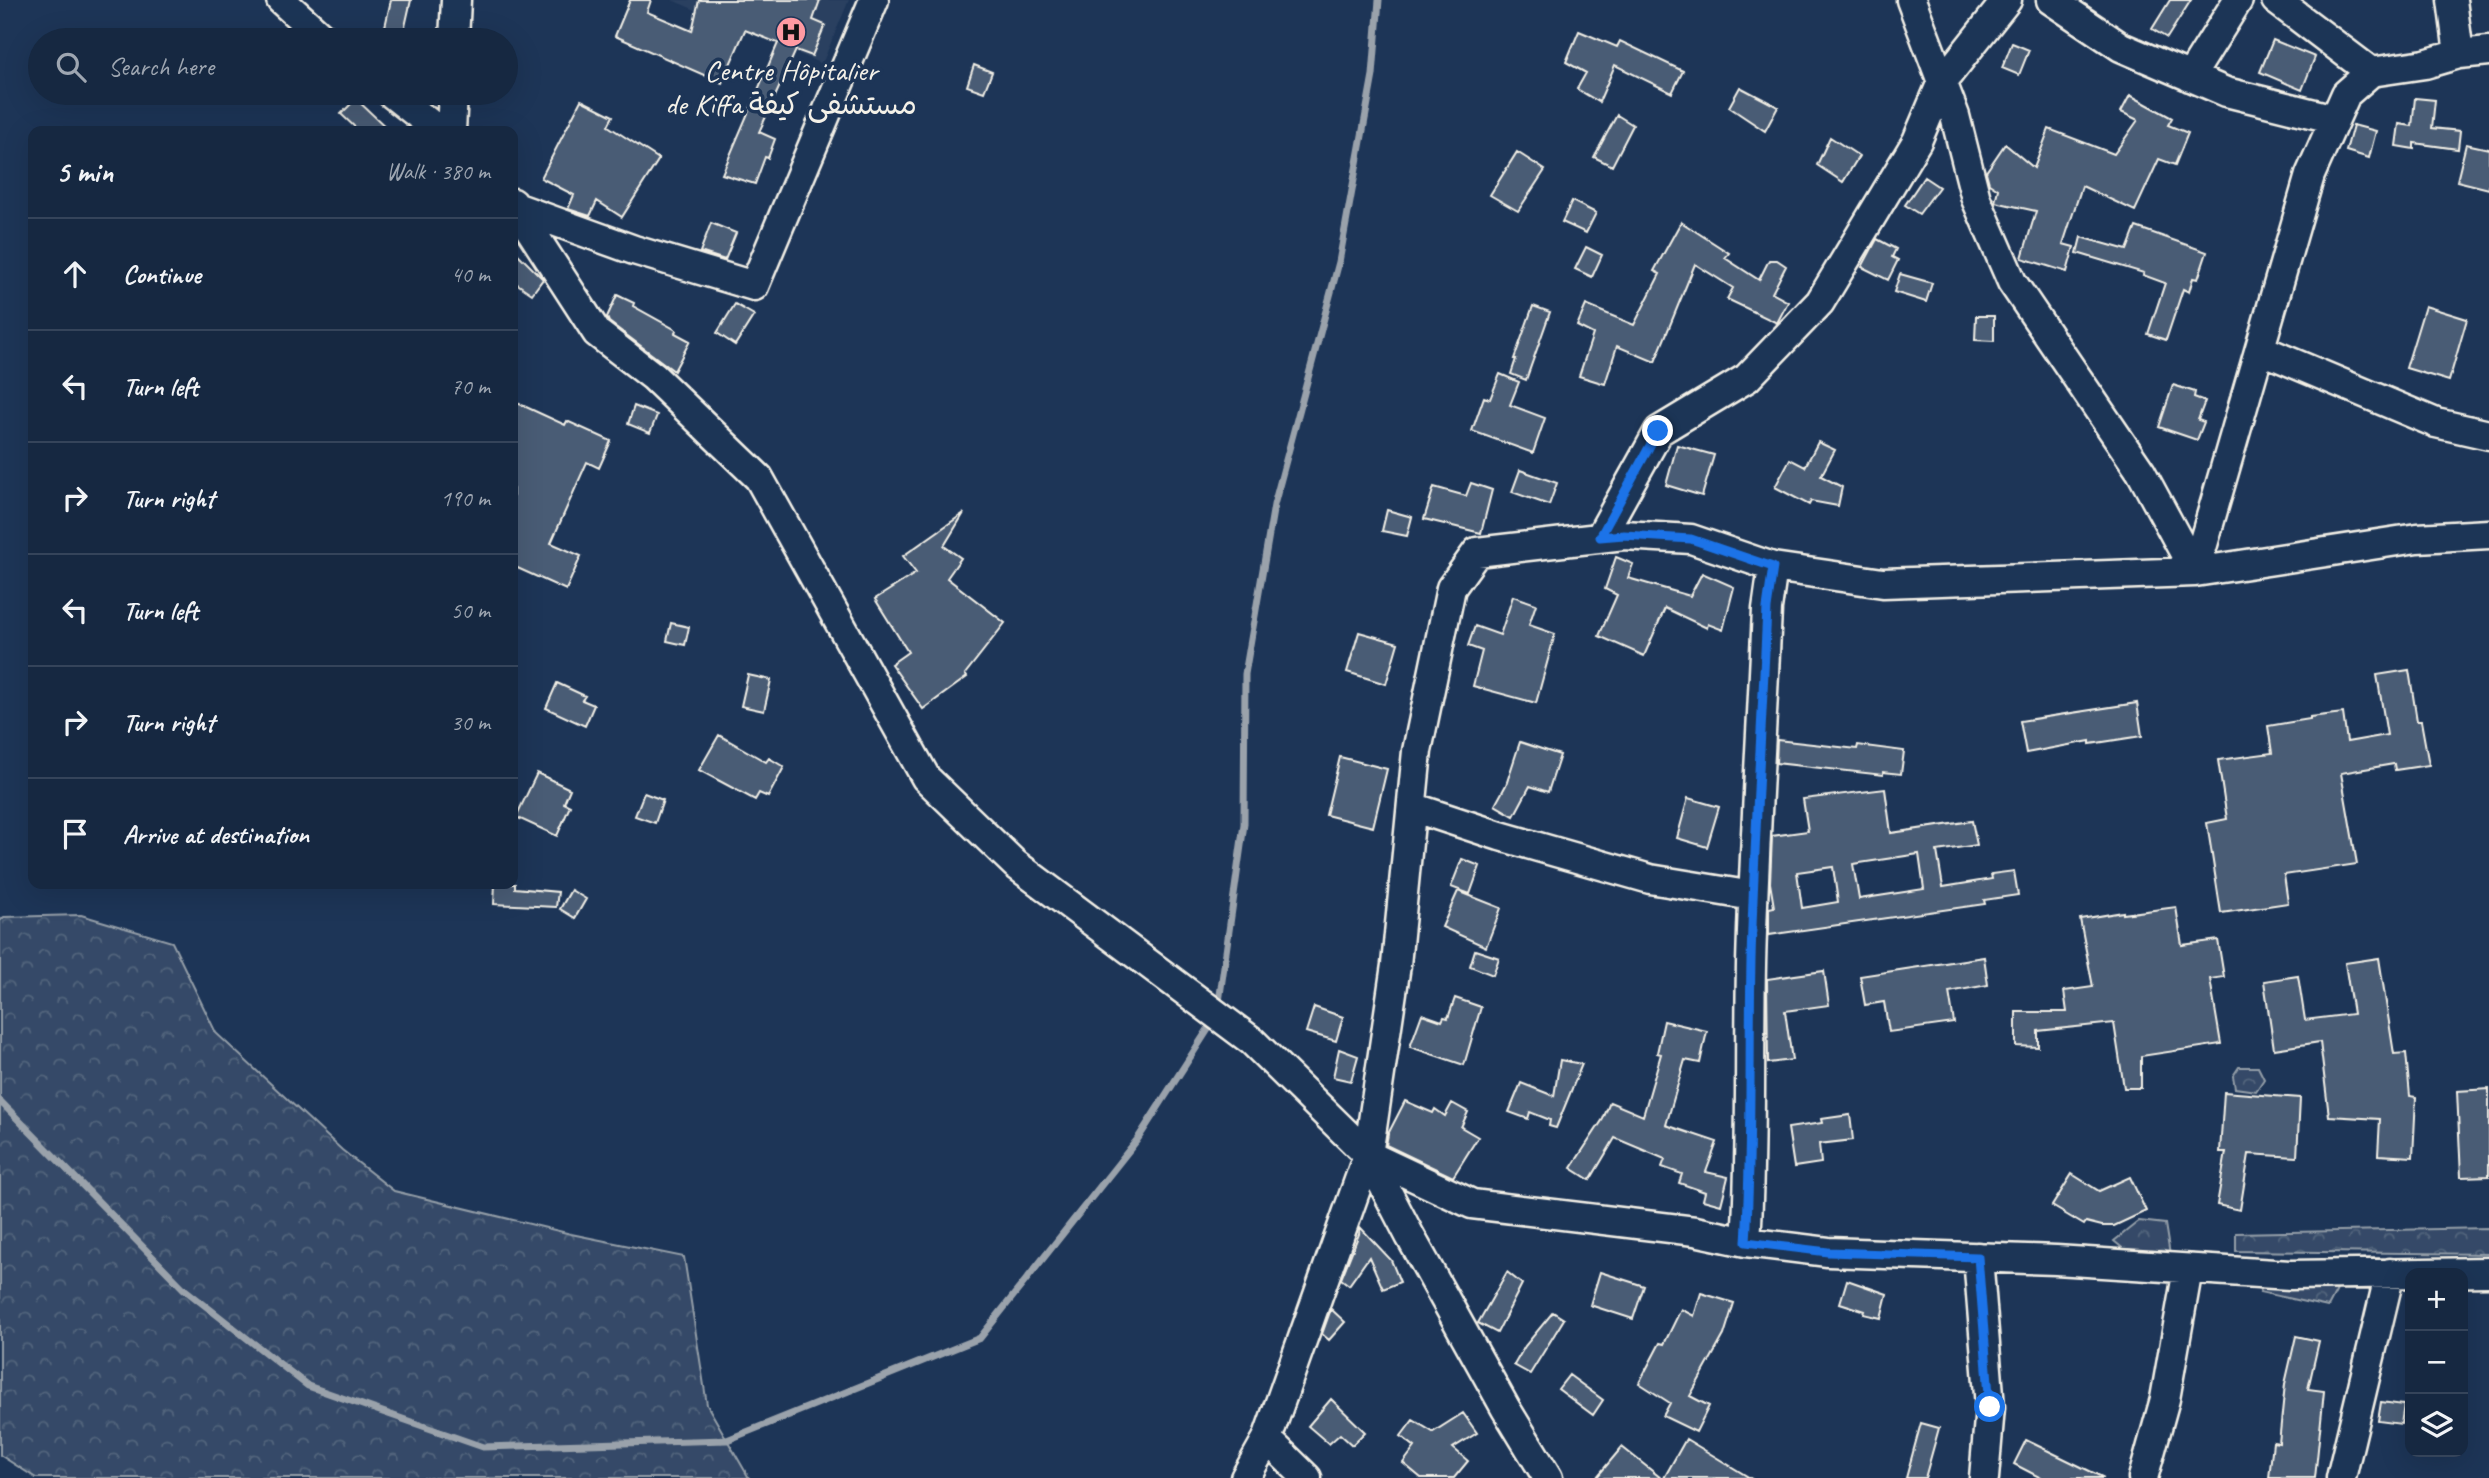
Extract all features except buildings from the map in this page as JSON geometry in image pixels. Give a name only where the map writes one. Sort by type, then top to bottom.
[{"type":"street","points":[[281,0],[312,28]]},
{"type":"street","points":[[455,28],[456,0]]},
{"type":"street","points":[[518,207],[634,250],[754,286],[874,0]]},
{"type":"street","points":[[1911,0],[1955,116],[1976,199],[2012,282],[2141,472],[2194,572]]},
{"type":"street","points":[[1600,537],[1658,431],[1747,377],[1820,302],[1917,141],[1942,82],[2007,0]]},
{"type":"street","points":[[2190,76],[2238,0]]},
{"type":"street","points":[[2276,0],[2371,72]]},
{"type":"street","points":[[2452,0],[2459,54]]},
{"type":"street","points":[[2053,1],[2122,47],[2226,92],[2335,119]]},
{"type":"street","points":[[2194,572],[2310,175],[2346,94],[2371,72],[2425,64],[2459,54],[2489,51]]},
{"type":"street","points":[[406,105],[433,126]]},
{"type":"street","points":[[451,126],[452,105]]},
{"type":"street","points":[[518,211],[597,333],[654,377],[760,478],[926,778],[1015,864],[1252,1041],[1368,1155],[1493,1386],[1548,1478]]},
{"type":"street","points":[[2260,349],[2436,423],[2489,435]]},
{"type":"street","points":[[1245,1478],[1267,1439],[1368,1155],[1396,965],[1417,751],[1451,588],[1477,552],[1624,535],[1691,539],[1773,567],[1883,583],[2194,572],[2417,538],[2489,534]]},
{"type":"street","points":[[1746,1242],[1750,1172],[1753,896],[1767,608],[1773,567]]},
{"type":"street","points":[[1412,807],[1500,836],[1650,879],[1753,896]]},
{"type":"street","points":[[1368,1155],[1472,1204],[1695,1231],[1746,1242],[1828,1252],[1978,1257],[2290,1275],[2489,1272]]},
{"type":"street","points":[[1978,1257],[1990,1407],[1984,1478]]},
{"type":"street","points":[[2143,1478],[2165,1399],[2188,1269]]},
{"type":"street","points":[[2341,1478],[2389,1273]]},
{"type":"street","points":[[1267,1439],[1307,1478]]},
{"type":"shaded area","name":"Centre Hôpitalier de Kiffa مستشفى كيفة","points":[[672,0],[849,0],[822,64]]},
{"type":"green space","points":[[81,915],[172,942],[216,1033],[342,1150],[394,1191],[571,1234],[684,1257],[707,1405],[749,1478],[36,1478],[0,1455],[0,921],[4,917]]},
{"type":"green space","points":[[2239,1067],[2258,1067],[2264,1079],[2256,1091],[2235,1088],[2233,1076]]},
{"type":"green space","points":[[2139,1221],[2165,1224],[2170,1255],[2138,1261],[2114,1241]]},
{"type":"green space","points":[[2489,1228],[2489,1254],[2236,1251],[2236,1233]]},
{"type":"green space","points":[[2264,1279],[2338,1288],[2328,1307],[2260,1292]]},
{"type":"waterway","points":[[1218,1009],[1244,824],[1245,674],[1274,505],[1339,262],[1373,75],[1379,0]]},
{"type":"waterway","points":[[0,1101],[184,1289],[308,1386],[483,1447],[727,1440],[980,1338],[1137,1140],[1214,1020]]},
{"type":"place","name":"Centre Hôpitalier de Kiffa مستشفى كيفة","points":[[791,32]]},
{"type":"route","points":[[1658,431],[1600,537],[1624,535],[1691,539],[1773,567],[1767,608],[1754,870],[1750,1172],[1746,1242],[1828,1252],[1978,1257],[1990,1407]]}]
